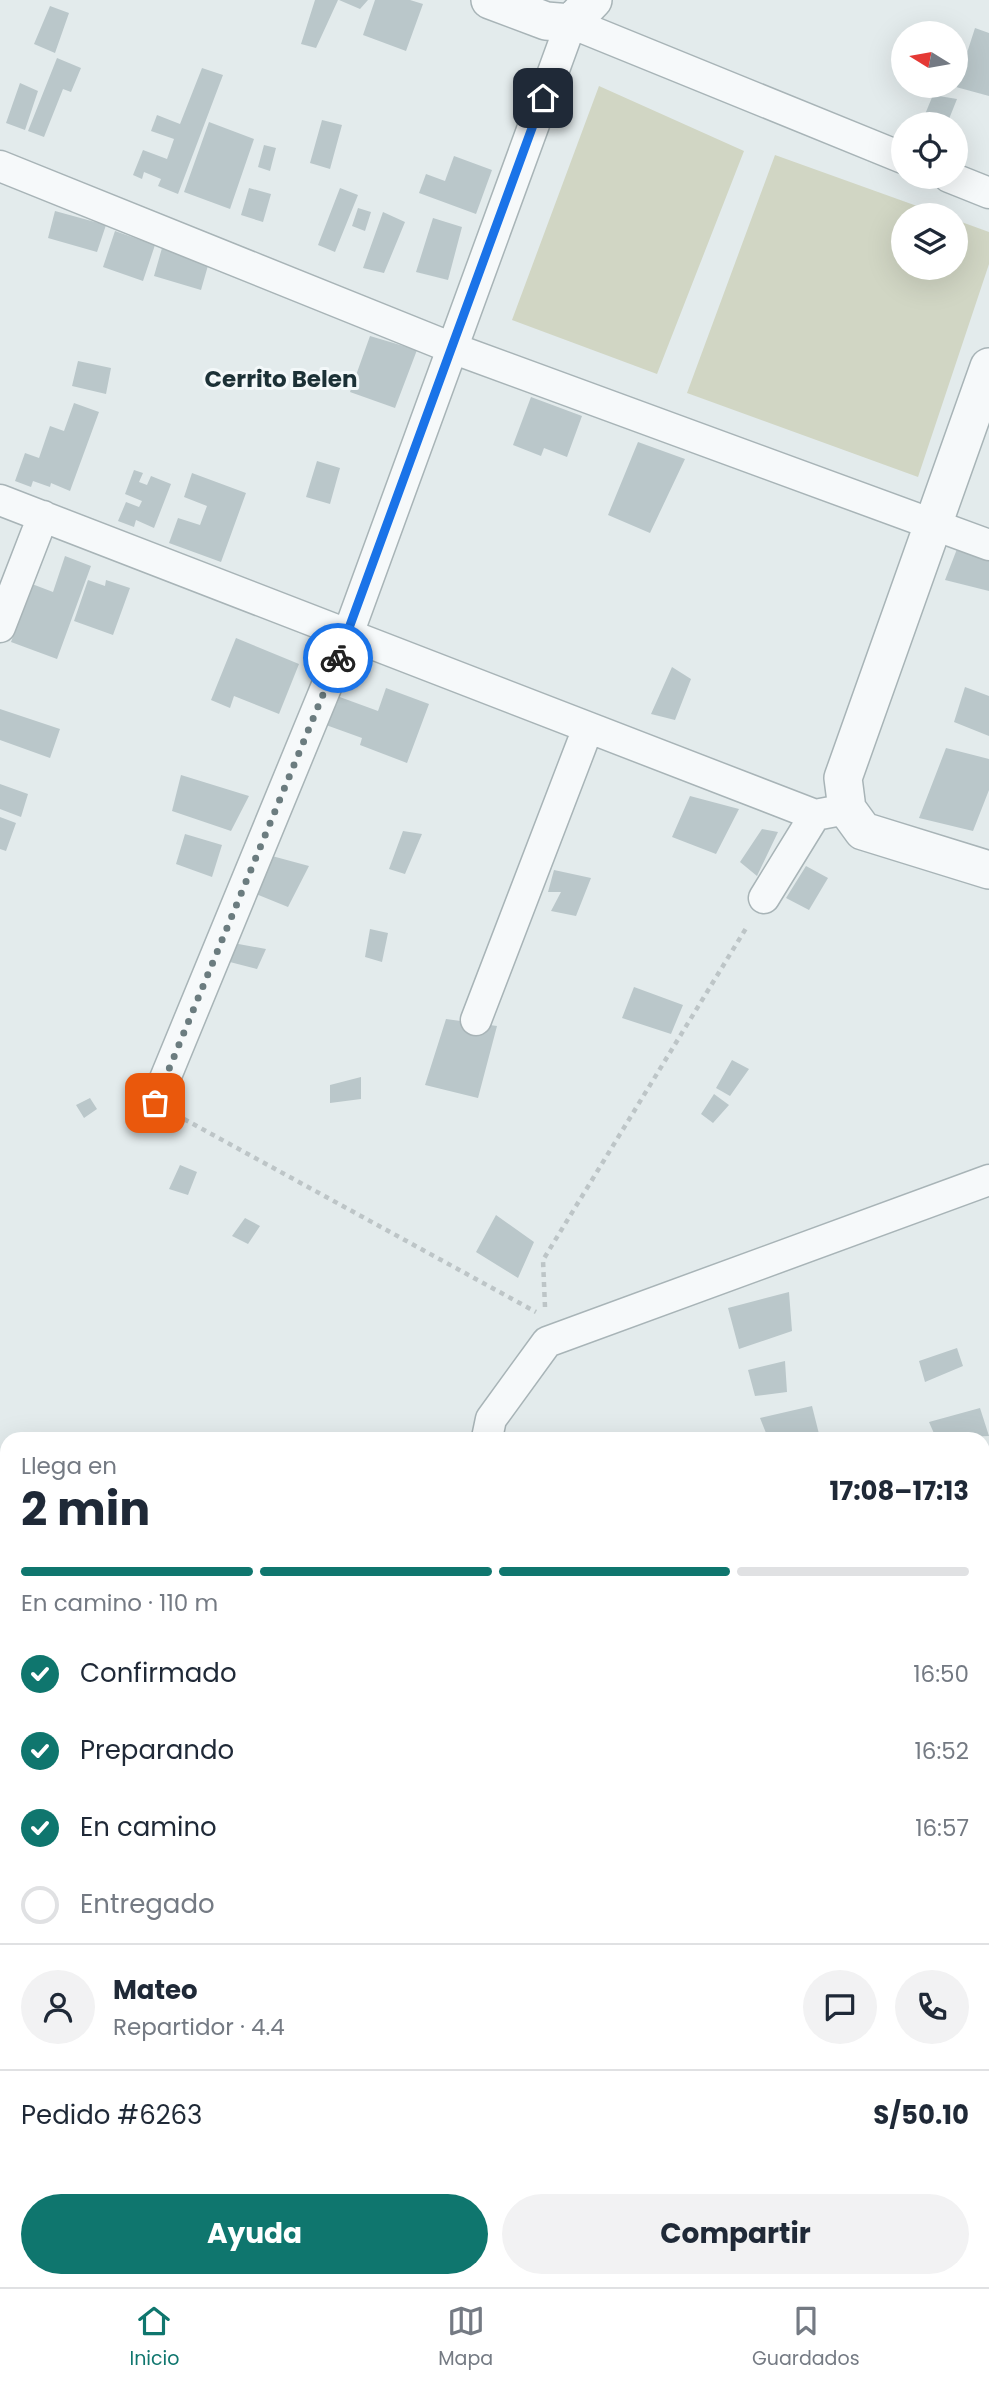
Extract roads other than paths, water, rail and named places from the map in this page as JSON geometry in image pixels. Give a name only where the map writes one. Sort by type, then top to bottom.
[{"type":"street","points":[[490,0],[546,21],[582,11],[891,153]]},
{"type":"street","points":[[155,1103],[348,634],[452,348],[582,11]]},
{"type":"street","points":[[0,166],[452,348],[989,545]]},
{"type":"street","points":[[968,184],[989,193]]},
{"type":"street","points":[[764,898],[831,812],[989,367]]},
{"type":"street","points":[[0,499],[589,727],[831,812],[863,831],[989,870]]},
{"type":"street","points":[[0,627],[43,516]]},
{"type":"street","points":[[476,1020],[589,727]]},
{"type":"street","points":[[488,1432],[491,1419],[547,1342],[989,1180]]},
{"type":"district","name":"Cerrito Belen","points":[[281,379]]}]
